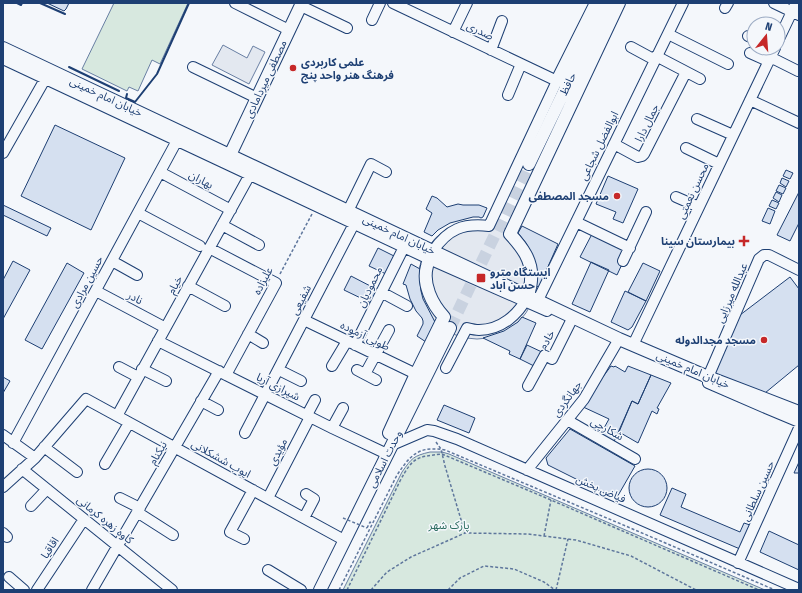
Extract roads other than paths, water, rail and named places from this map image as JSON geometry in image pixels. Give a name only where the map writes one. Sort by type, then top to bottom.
[{"type":"main road","points":[[557,81],[596,3]]},
{"type":"main road","name":"حافظ","points":[[529,164],[607,3]]},
{"type":"main road","points":[[533,298],[531,269],[529,262],[520,246],[510,234],[619,3]]},
{"type":"main road","name":"مصطفی میردامادی","points":[[230,155],[301,4]]},
{"type":"main road","name":"خیابان امام خمینی","points":[[3,48],[48,75],[179,136],[230,155],[252,171],[353,217],[431,255],[533,298],[619,339],[708,377],[799,412]]},
{"type":"main road","points":[[390,450],[388,435],[444,317],[438,311],[431,298],[426,283],[427,267],[431,255]]},
{"type":"main road","name":"وحدت اسلامی","points":[[320,590],[450,328]]},
{"type":"street","points":[[235,3],[289,30]]},
{"type":"street","points":[[372,20],[380,3]]},
{"type":"street","name":"صدری","points":[[393,3],[557,81]]},
{"type":"street","points":[[453,32],[467,3]]},
{"type":"street","name":"ابوالفضل شجاعی","points":[[446,368],[467,328],[487,330],[502,324],[533,298],[576,222],[682,3]]},
{"type":"street","points":[[774,3],[795,10],[786,26]]},
{"type":"street","points":[[301,4],[347,28]]},
{"type":"street","points":[[491,50],[502,21]]},
{"type":"street","points":[[668,34],[728,64]]},
{"type":"street","points":[[631,47],[700,79]]},
{"type":"street","name":"محسن نعمتی","points":[[633,345],[771,56]]},
{"type":"street","points":[[773,56],[798,70]]},
{"type":"street","points":[[3,58],[48,75],[3,153]]},
{"type":"street","points":[[508,94],[521,64]]},
{"type":"street","points":[[193,67],[257,98]]},
{"type":"street","name":"جمال دارا","points":[[614,144],[638,156],[642,156],[644,154],[686,72]]},
{"type":"street","points":[[557,81],[489,226],[475,224],[459,228],[444,237],[431,255],[799,422]]},
{"type":"street","points":[[750,100],[799,123]]},
{"type":"street","points":[[697,119],[733,136]]},
{"type":"street","points":[[179,136],[252,171],[316,206],[353,217]]},
{"type":"street","name":"حسین مرادی","points":[[13,443],[179,136]]},
{"type":"street","points":[[686,148],[719,164]]},
{"type":"street","name":"شفیعی","points":[[245,434],[304,320],[353,217],[371,164],[386,172]]},
{"type":"street","name":"خیام","points":[[117,416],[188,286],[205,247],[222,225],[252,171]]},
{"type":"street","name":"بهاران","points":[[160,172],[231,210]]},
{"type":"street","points":[[676,196],[698,207]]},
{"type":"street","points":[[623,261],[646,212]]},
{"type":"street","points":[[138,213],[205,247]]},
{"type":"street","points":[[576,222],[630,248]]},
{"type":"street","points":[[222,225],[259,246]]},
{"type":"street","name":"محمودیان","points":[[332,366],[351,343],[381,292],[406,243]]},
{"type":"street","name":"علیزاده","points":[[205,247],[276,283],[248,334],[223,373]]},
{"type":"street","name":"عبدالله میرزایی","points":[[708,377],[759,259],[764,255],[769,255],[799,270]]},
{"type":"street","points":[[112,261],[137,275]]},
{"type":"street","points":[[188,286],[225,306]]},
{"type":"street","name":"نادر","points":[[96,291],[162,326]]},
{"type":"street","points":[[381,292],[407,306]]},
{"type":"street","name":"خادم","points":[[528,386],[545,355],[552,359],[573,317]]},
{"type":"street","name":"طوبی آزموده","points":[[304,320],[416,374]]},
{"type":"street","points":[[376,380],[361,372],[376,355],[388,330]]},
{"type":"street","points":[[248,334],[263,343]]},
{"type":"street","name":"جهانگردی","points":[[527,470],[584,398],[619,339]]},
{"type":"street","name":"شیرازی آریا","points":[[158,341],[332,428],[390,450]]},
{"type":"street","points":[[119,367],[166,382]]},
{"type":"street","points":[[279,370],[301,381]]},
{"type":"street","name":"نیکنام","points":[[92,590],[202,401],[223,373]]},
{"type":"street","name":"ایوب ششکلانی","points":[[44,447],[86,399],[344,540]]},
{"type":"street","name":"مؤیدی","points":[[268,498],[315,400]]},
{"type":"street","points":[[202,401],[218,410]]},
{"type":"street","points":[[332,428],[343,408]]},
{"type":"street","name":"شکارچی","points":[[567,420],[635,459]]},
{"type":"street","points":[[105,464],[129,423]]},
{"type":"street","name":"حسین سلطانی","points":[[738,563],[799,428]]},
{"type":"street","name":"فیاض بخش","points":[[390,450],[427,430],[434,431],[456,439],[799,590]]},
{"type":"street","points":[[3,435],[35,458]]},
{"type":"street","points":[[3,487],[35,458],[44,447],[77,472]]},
{"type":"street","name":"کاوه زهره کرمانی","points":[[22,469],[172,590]]},
{"type":"street","points":[[31,506],[47,489]]},
{"type":"street","points":[[244,539],[230,532],[253,490]]},
{"type":"street","points":[[304,518],[314,499],[306,494]]},
{"type":"street","points":[[120,498],[172,534]]},
{"type":"street","name":"اقاقیا","points":[[37,590],[84,519]]},
{"type":"street","points":[[268,570],[301,590]]},
{"type":"street","points":[[9,577],[24,590]]},
{"type":"tunnel","points":[[450,328],[529,164]]},
{"type":"place","name":"علمی کاربردی فرهنگ هنر واحد پنج","points":[[293,68]]},
{"type":"place","name":"مسجد المصطفی","points":[[617,196]]},
{"type":"place","name":"بیمارستان سینا","points":[[744,241]]},
{"type":"place","name":"ایستگاه مترو حسن آباد","points":[[481,278]]},
{"type":"place","name":"مسجد مجدالدوله","points":[[764,340]]},
{"type":"park label","name":"پارک شهر","points":[[449,525]]}]
